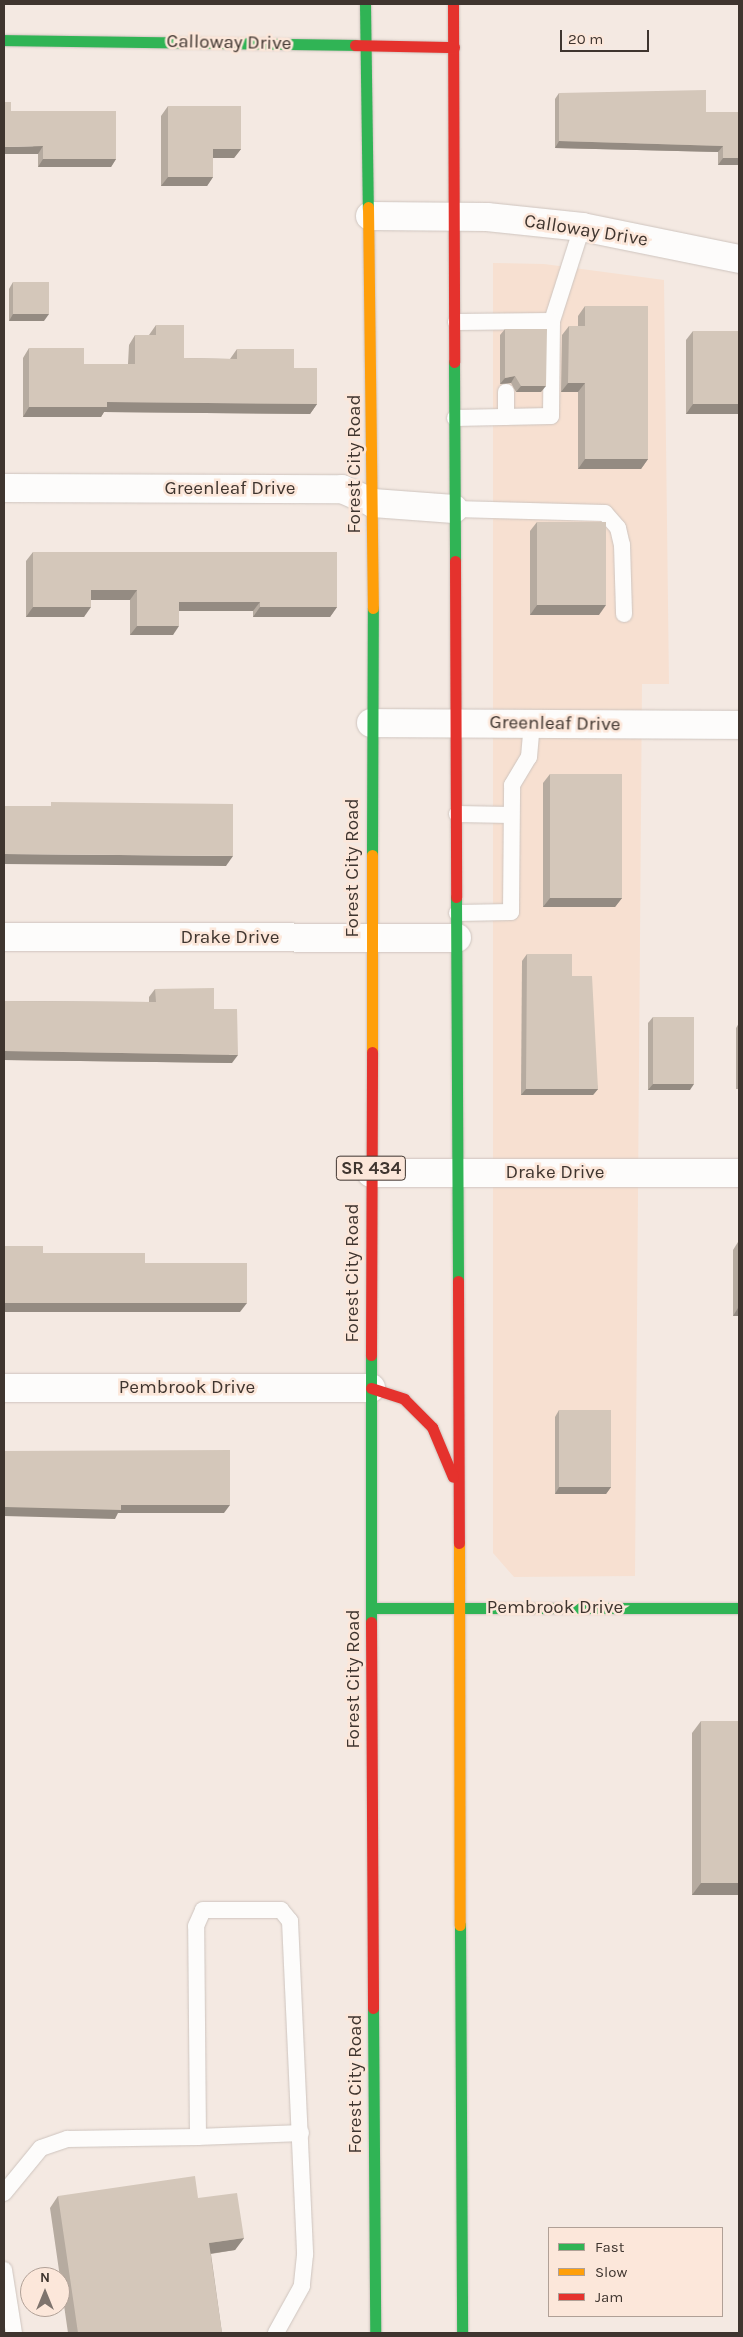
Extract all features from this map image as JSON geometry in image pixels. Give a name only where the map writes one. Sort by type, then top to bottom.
[{"type":"main road","name":"Forest City Road","points":[[365,4],[370,216],[373,503],[371,724],[371,1608],[375,2333]]},
{"type":"main road","points":[[453,4],[457,217],[454,510],[457,724],[458,1608],[462,2333]]},
{"type":"main road","name":"Calloway Drive","points":[[4,40],[454,47]]},
{"type":"main road","points":[[371,1388],[404,1399],[432,1427],[458,1488]]},
{"type":"main road","name":"Pembrook Drive","points":[[371,1608],[739,1608]]},
{"type":"street","name":"Calloway Drive","points":[[370,216],[457,217],[582,227],[739,259]]},
{"type":"street","name":"Greenleaf Drive","points":[[4,488],[342,489],[373,503],[454,510]]},
{"type":"street","name":"Greenleaf Drive","points":[[371,724],[739,725]]},
{"type":"street","name":"Drake Drive","points":[[4,937],[371,938],[457,926]]},
{"type":"street","name":"Drake Drive","points":[[371,1172],[457,1174],[739,1173]]},
{"type":"street","name":"Pembrook Drive","points":[[4,1388],[371,1388]]},
{"type":"lane","points":[[455,418],[551,416],[552,321],[582,227]]},
{"type":"lane","points":[[456,322],[506,329],[552,321]]},
{"type":"lane","points":[[506,392],[506,416]]},
{"type":"lane","points":[[454,510],[604,513],[618,528],[622,545],[624,614]]},
{"type":"lane","points":[[457,926],[511,912],[512,785],[529,757],[532,724]]},
{"type":"lane","points":[[457,814],[511,815]]},
{"type":"lane","points":[[198,2136],[196,1926],[203,1910],[281,1910],[290,1921],[305,2183],[302,2286],[276,2333]]},
{"type":"lane","points":[[4,2193],[41,2148],[67,2138],[301,2133]]},
{"type":"lane","points":[[4,2270],[14,2333]]},
{"type":"shaded area","points":[[493,263],[544,264],[664,280],[669,684],[642,684],[635,1576],[514,1577],[493,1553]]},
{"type":"building","points":[[706,90],[706,112],[739,112],[739,158],[723,158],[723,146],[559,141],[559,93]]},
{"type":"building","points":[[4,102],[11,102],[11,111],[116,111],[116,159],[43,159],[43,146],[4,147]]},
{"type":"building","points":[[168,106],[241,106],[241,149],[213,149],[213,177],[168,177]]},
{"type":"building","points":[[13,282],[49,282],[49,314],[13,314]]},
{"type":"building","points":[[585,306],[648,306],[648,459],[585,459],[585,383],[568,383],[569,326],[585,326]]},
{"type":"building","points":[[156,325],[184,325],[184,358],[237,359],[237,349],[294,349],[294,368],[317,368],[317,404],[107,402],[107,407],[29,407],[29,348],[84,348],[84,364],[135,364],[135,335],[156,335]]},
{"type":"building","points":[[505,329],[547,329],[546,386],[521,386],[515,376],[505,378]]},
{"type":"building","points":[[693,331],[739,331],[739,404],[693,404]]},
{"type":"building","points":[[537,522],[606,522],[606,605],[537,605]]},
{"type":"building","points":[[33,552],[337,552],[337,607],[260,607],[260,602],[179,602],[179,626],[137,626],[137,590],[91,590],[91,607],[33,607]]},
{"type":"building","points":[[550,774],[622,774],[622,898],[550,898]]},
{"type":"building","points":[[4,783],[5,806],[51,806],[51,802],[233,804],[233,856],[4,854]]},
{"type":"building","points":[[527,954],[572,954],[572,976],[592,976],[598,1089],[526,1089]]},
{"type":"building","points":[[214,988],[214,1009],[237,1009],[238,1055],[4,1051],[4,1001],[156,1002],[155,989]]},
{"type":"building","points":[[653,1017],[694,1017],[694,1084],[653,1084]]},
{"type":"building","points":[[739,1242],[739,1308],[738,1308]]},
{"type":"building","points":[[4,1246],[43,1246],[43,1253],[145,1253],[145,1263],[247,1263],[247,1303],[4,1303]]},
{"type":"building","points":[[559,1410],[611,1410],[611,1487],[559,1487]]},
{"type":"building","points":[[230,1450],[230,1505],[121,1505],[121,1510],[4,1507],[4,1451]]},
{"type":"building","points":[[701,1721],[739,1721],[739,1883],[701,1883]]},
{"type":"building","points":[[195,2176],[198,2198],[237,2193],[244,2238],[209,2243],[222,2333],[78,2333],[70,2267],[68,2267],[58,2196]]},
{"type":"traffic: fast","points":[[365,4],[368,207]]},
{"type":"traffic: fast","points":[[4,40],[355,45]]},
{"type":"traffic: fast","points":[[454,362],[455,561]]},
{"type":"traffic: fast","points":[[372,855],[373,608]]},
{"type":"traffic: fast","points":[[456,897],[458,1281]]},
{"type":"traffic: fast","points":[[371,1355],[371,1622]]},
{"type":"traffic: fast","points":[[371,1608],[739,1608]]},
{"type":"traffic: fast","points":[[460,1925],[462,2333]]},
{"type":"traffic: fast","points":[[373,2008],[375,2333]]},
{"type":"traffic: slow","points":[[368,207],[373,608]]},
{"type":"traffic: slow","points":[[372,855],[372,1052]]},
{"type":"traffic: slow","points":[[459,1543],[460,1925]]},
{"type":"traffic: jam","points":[[453,4],[454,362]]},
{"type":"traffic: jam","points":[[355,45],[454,47]]},
{"type":"traffic: jam","points":[[455,561],[456,897]]},
{"type":"traffic: jam","points":[[371,1355],[372,1052]]},
{"type":"traffic: jam","points":[[458,1281],[459,1543]]},
{"type":"traffic: jam","points":[[371,1388],[404,1399],[432,1427],[453,1477]]},
{"type":"traffic: jam","points":[[371,1622],[373,2008]]}]
